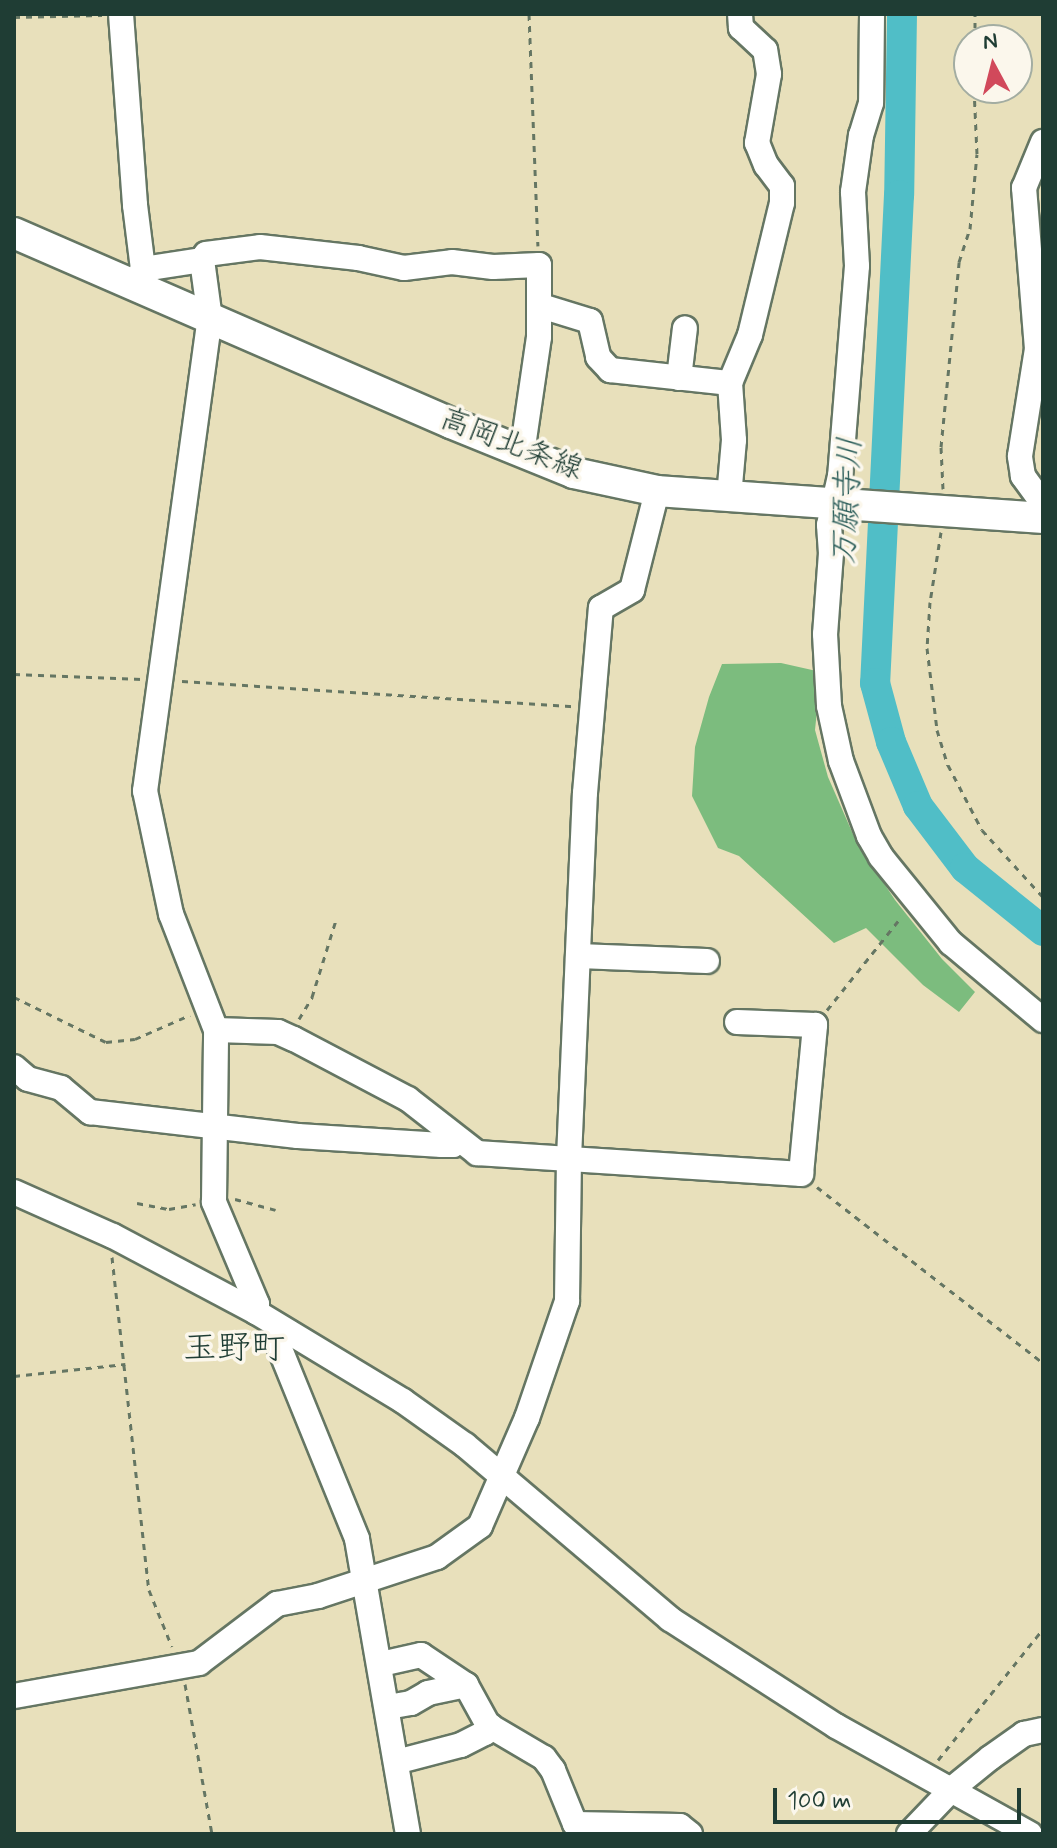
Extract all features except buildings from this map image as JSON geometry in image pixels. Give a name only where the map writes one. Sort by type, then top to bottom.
[{"type":"main road","name":"高岡北条線","points":[[14,233],[139,277],[210,319],[574,473],[657,491],[1042,518]]},
{"type":"street","points":[[121,14],[139,277],[202,260],[206,254],[260,247],[358,258],[404,268],[452,262],[493,267],[539,265],[541,306],[522,453]]},
{"type":"street","points":[[729,497],[734,440],[730,383],[750,335],[782,203],[782,186],[766,165],[757,143],[769,74],[765,50],[741,28],[740,14]]},
{"type":"street","points":[[872,14],[871,103],[862,125],[853,192],[857,266],[825,634],[829,706],[841,761],[869,836],[914,900],[951,943],[1043,1020]]},
{"type":"street","points":[[1042,518],[1041,501],[1023,476],[1020,456],[1037,349],[1024,188],[1043,142]]},
{"type":"street","points":[[202,260],[210,319],[145,791],[171,914],[216,1030],[214,1202],[257,1304],[256,1312]]},
{"type":"street","points":[[541,306],[590,321],[598,357],[610,370],[730,383]]},
{"type":"street","points":[[679,378],[685,328]]},
{"type":"street","points":[[14,1696],[199,1663],[277,1604],[364,1582],[437,1557],[463,1542],[480,1526],[527,1418],[567,1301],[569,1158],[578,956],[601,608],[632,590],[657,491]]},
{"type":"street","points":[[578,956],[707,961]]},
{"type":"street","points":[[216,1030],[278,1032],[289,1036],[408,1099],[477,1153],[801,1174],[815,1025],[737,1022]]},
{"type":"street","points":[[14,1067],[28,1079],[61,1088],[90,1112],[390,1143],[453,1145],[458,1140]]},
{"type":"street","points":[[14,1192],[113,1236],[256,1312],[403,1401],[501,1475],[670,1619],[836,1726],[953,1788],[1030,1834]]},
{"type":"street","points":[[285,1331],[278,1344],[353,1525],[381,1664],[408,1834]]},
{"type":"street","points":[[381,1664],[421,1655],[466,1685],[490,1726],[544,1758],[553,1770],[575,1824],[680,1826],[690,1834]]},
{"type":"street","points":[[388,1707],[411,1703],[428,1693],[466,1685]]},
{"type":"street","points":[[396,1762],[461,1745],[485,1733],[490,1726]]},
{"type":"street","points":[[909,1834],[953,1788],[1024,1734],[1043,1730]]},
{"type":"path","points":[[14,17],[121,14]]},
{"type":"path","points":[[529,14],[539,265]]},
{"type":"path","points":[[14,674],[161,679],[593,707]]},
{"type":"path","points":[[815,1025],[914,900]]},
{"type":"path","points":[[289,1036],[312,997],[336,920]]},
{"type":"path","points":[[14,997],[106,1042],[135,1039],[207,1007]]},
{"type":"path","points":[[801,1174],[1043,1363]]},
{"type":"path","points":[[113,1236],[110,1243],[149,1590],[179,1666],[212,1834]]},
{"type":"path","points":[[14,1376],[125,1364]]},
{"type":"path","points":[[927,1774],[1043,1629]]},
{"type":"green space","points":[[781,663],[821,672],[815,730],[828,777],[856,841],[895,900],[942,959],[975,992],[959,1012],[923,985],[866,928],[834,943],[739,856],[718,848],[692,796],[695,747],[709,697],[722,664]]},
{"type":"waterway","name":"万願寺川","points":[[902,14],[899,195],[875,683],[891,742],[918,806],[965,868],[1043,931]]},
{"type":"district","name":"玉野町","points":[[234,1349]]}]
